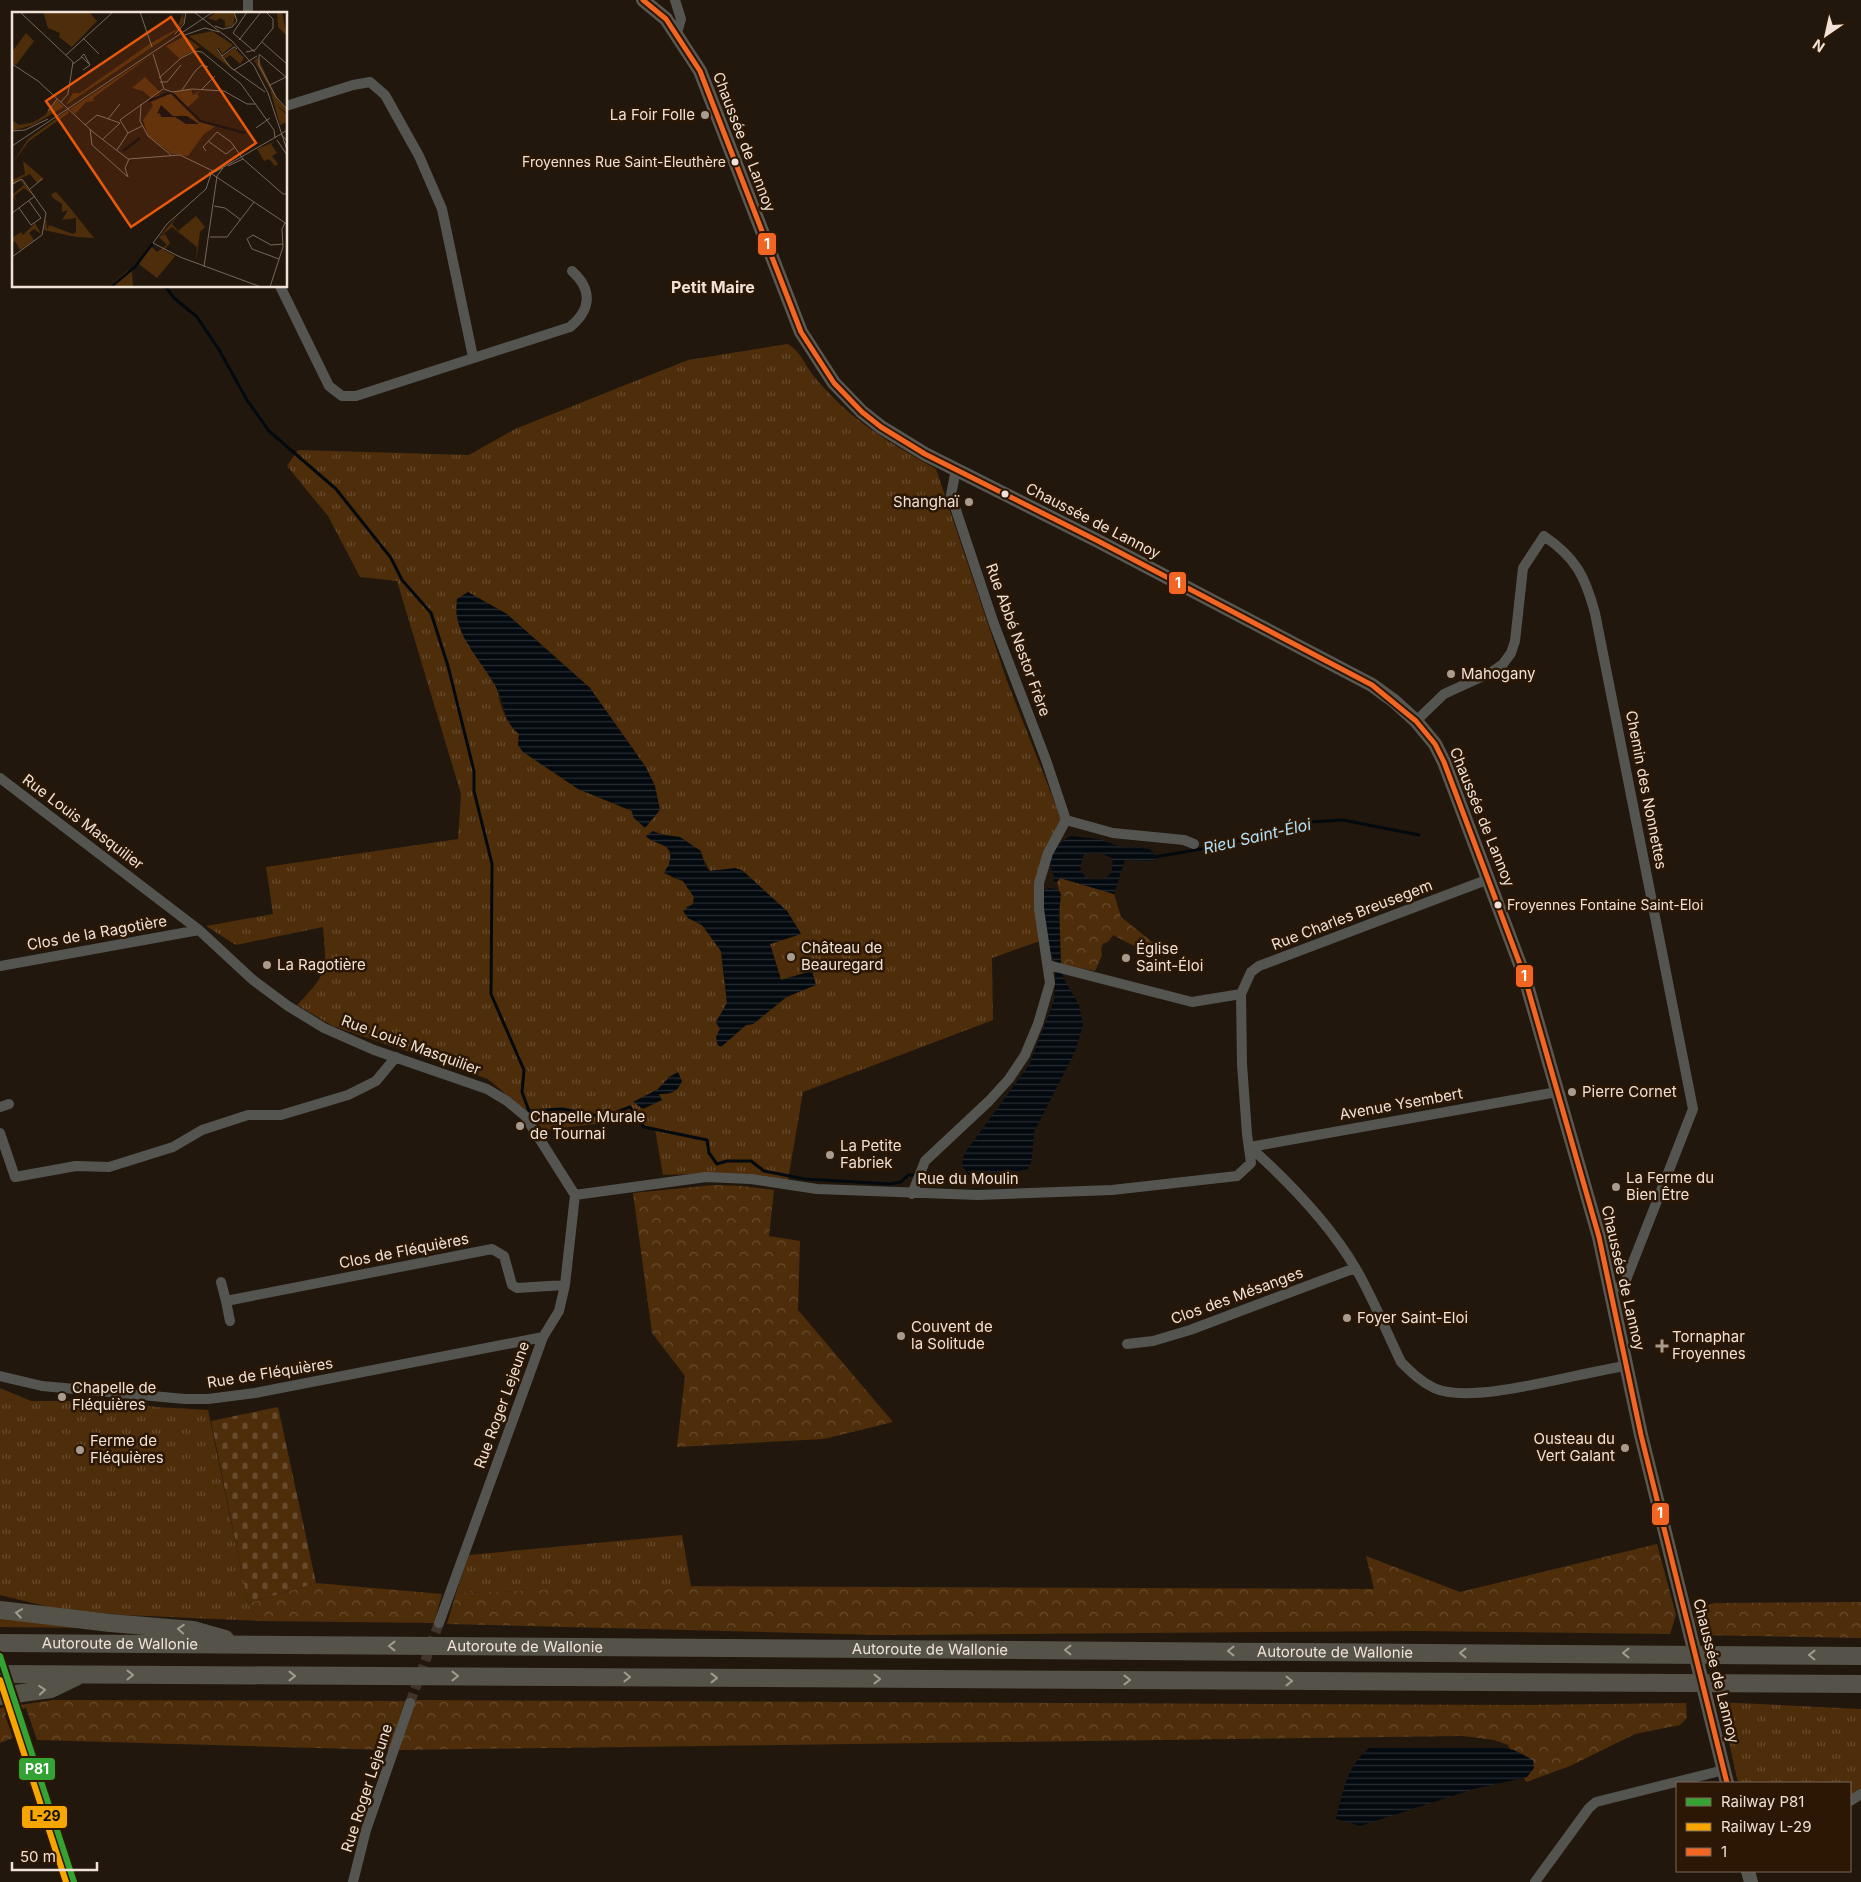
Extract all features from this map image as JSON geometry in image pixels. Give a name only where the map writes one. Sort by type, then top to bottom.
[{"type":"highway","points":[[0,1610],[110,1623],[193,1630],[245,1645]]},
{"type":"highway","name":"Autoroute de Wallonie","points":[[0,1643],[1861,1656]]},
{"type":"highway","name":"Autoroute de Wallonie","points":[[0,1674],[1861,1684]]},
{"type":"highway","points":[[0,1696],[51,1689],[81,1675]]},
{"type":"main road","name":"Chaussée de Lannoy","points":[[643,0],[666,19],[678,33],[700,71],[790,308],[811,349],[834,383],[862,412],[900,440],[1098,541],[1372,685],[1394,701],[1416,721],[1435,744],[1444,762],[1524,975],[1599,1237],[1626,1366],[1725,1777]]},
{"type":"street","points":[[677,1],[681,19],[678,33]]},
{"type":"street","points":[[288,105],[353,85],[370,82],[385,95],[419,156],[442,209],[473,357]]},
{"type":"street","points":[[281,288],[328,386],[342,396],[356,396],[570,327],[582,318],[587,295],[582,280],[572,271]]},
{"type":"street","name":"Rue Abbé Nestor Frère","points":[[956,469],[951,495],[994,624],[1046,760],[1066,820]]},
{"type":"street","name":"Chemin des Nonnettes","points":[[1416,721],[1444,694],[1490,673],[1503,664],[1511,654],[1515,640],[1522,568],[1544,536],[1564,549],[1579,568],[1589,591],[1595,613],[1693,1109],[1626,1280],[1620,1286],[1611,1290]]},
{"type":"street","name":"Rue Louis Masquilier","points":[[0,778],[199,930],[253,980],[288,1006],[324,1028],[396,1057],[487,1089],[508,1101],[525,1116],[575,1195]]},
{"type":"street","points":[[912,1194],[917,1176],[925,1161],[994,1096],[1009,1079],[1025,1055],[1038,1024],[1050,983],[1050,966],[1039,909],[1039,883],[1048,852],[1066,820],[1113,833],[1184,840],[1194,844]]},
{"type":"street","name":"Rue Charles Breusegem","points":[[1241,994],[1249,974],[1258,966],[1489,880]]},
{"type":"street","name":"Clos de la Ragotière","points":[[0,966],[199,930]]},
{"type":"street","points":[[1050,966],[1066,968],[1192,1002],[1241,994],[1242,1064],[1247,1134],[1250,1148],[1278,1172],[1323,1224],[1355,1268],[1402,1362],[1413,1374],[1435,1388],[1471,1395],[1626,1366]]},
{"type":"street","points":[[0,1133],[15,1177],[76,1166],[109,1167],[173,1147],[202,1130],[248,1115],[281,1115],[358,1092],[380,1077],[396,1057]]},
{"type":"street","name":"Avenue Ysembert","points":[[1250,1148],[1557,1092]]},
{"type":"street","name":"Rue du Moulin","points":[[575,1195],[653,1183],[725,1176],[817,1189],[912,1194],[1016,1195],[1112,1190],[1236,1176],[1252,1163],[1250,1148]]},
{"type":"street","name":"Rue Roger Lejeune","points":[[439,1623],[543,1337],[559,1311],[565,1284],[575,1195]]},
{"type":"street","name":"Clos de Fléquières","points":[[226,1301],[492,1249],[504,1256],[512,1285],[517,1288],[565,1284]]},
{"type":"street","name":"Clos des Mésanges","points":[[1127,1344],[1153,1341],[1190,1330],[1355,1268]]},
{"type":"street","points":[[222,1282],[230,1321]]},
{"type":"street","name":"Rue de Fléquières","points":[[0,1376],[42,1386],[185,1399],[208,1398],[255,1393],[543,1337]]},
{"type":"street","name":"Rue Roger Lejeune","points":[[353,1882],[366,1830],[410,1703]]},
{"type":"street","points":[[1699,1782],[1725,1777]]},
{"type":"street","points":[[1535,1882],[1589,1808],[1596,1802],[1676,1786]]},
{"type":"green space","points":[[787,344],[792,346],[803,359],[812,375],[858,419],[902,450],[936,469],[1007,681],[1062,821],[1040,875],[1043,940],[992,958],[993,1020],[803,1092],[788,1180],[724,1173],[663,1175],[655,1129],[644,1127],[639,1119],[544,1130],[525,1110],[488,1079],[333,1026],[297,1005],[315,985],[323,970],[325,953],[323,927],[236,945],[206,926],[273,914],[266,867],[458,839],[461,794],[397,581],[360,577],[328,516],[287,466],[298,450],[469,455],[515,429],[688,360]],"holes":[[[492,607],[507,614],[590,688],[646,767],[655,786],[632,811],[578,789],[518,745],[519,734],[509,723],[502,709],[498,693],[495,675]],[[653,831],[674,838],[703,858],[710,871],[717,870],[774,900],[787,911],[801,934],[770,944],[781,980],[812,971],[815,985],[787,997],[753,1024],[746,1025],[721,1047],[718,1045],[716,1037],[720,1029],[716,1022],[727,1003],[721,951],[702,925],[688,918],[686,907],[693,904],[694,897],[683,881],[671,877],[670,852],[664,845],[650,840]]]},
{"type":"green space","points":[[1060,878],[1114,894],[1121,917],[1156,945],[1152,955],[1113,935],[1109,941],[1103,944],[1101,949],[1102,955],[1095,971],[1061,964],[1059,890],[1057,882]]},
{"type":"green space","points":[[714,1185],[774,1190],[769,1236],[800,1241],[798,1310],[893,1422],[824,1439],[677,1447],[685,1376],[652,1333],[633,1193]]},
{"type":"green space","points":[[0,1388],[31,1401],[121,1401],[156,1407],[208,1410],[248,1603],[259,1621],[124,1615],[53,1608],[0,1595]]},
{"type":"green space","points":[[278,1407],[316,1583],[248,1603],[211,1421]]},
{"type":"green space","points":[[682,1535],[691,1586],[456,1593],[469,1555]]},
{"type":"green space","points":[[1657,1544],[1676,1615],[1670,1634],[1417,1631],[880,1635],[447,1624],[456,1593],[662,1586],[1374,1589],[1366,1556],[1460,1592]]},
{"type":"green space","points":[[316,1583],[442,1594],[434,1623],[259,1621],[248,1603]]},
{"type":"green space","points":[[1861,1602],[1861,1638],[1700,1635],[1694,1618],[1701,1607],[1715,1603]]},
{"type":"green space","points":[[0,1615],[86,1628],[0,1627]]},
{"type":"green space","points":[[53,1700],[405,1701],[389,1750],[37,1740],[26,1708],[5,1715],[13,1738],[0,1743],[0,1708]]},
{"type":"green space","points":[[414,1700],[1515,1705],[1686,1703],[1687,1718],[1680,1725],[1635,1734],[1570,1766],[1526,1782],[1508,1745],[1494,1740],[1463,1736],[399,1750]]},
{"type":"green space","points":[[1717,1702],[1861,1709],[1861,1789],[1851,1794],[1851,1782],[1738,1782],[1727,1733]]},
{"type":"shaded area","points":[[468,592],[507,614],[590,688],[646,768],[655,786],[660,810],[645,828],[633,817],[632,811],[578,789],[523,752],[518,745],[519,734],[507,718],[496,687],[469,645],[458,623],[457,599]]},
{"type":"shaded area","points":[[653,831],[658,834],[680,837],[701,851],[705,866],[710,871],[735,868],[742,870],[787,911],[801,934],[770,944],[781,980],[812,971],[816,985],[786,997],[753,1024],[746,1025],[721,1047],[718,1045],[716,1037],[720,1029],[716,1022],[727,1003],[721,951],[702,925],[688,918],[683,911],[693,904],[694,897],[683,881],[664,873],[669,864],[671,852],[646,836]]},
{"type":"shaded area","points":[[1071,836],[1099,839],[1121,847],[1149,849],[1155,853],[1155,861],[1125,860],[1114,894],[1060,878],[1057,882],[1053,881],[1054,876],[1050,865],[1051,859],[1057,848]],"holes":[[[1098,852],[1112,858],[1111,870],[1102,879],[1085,877],[1080,867],[1084,854]]]},
{"type":"shaded area","points":[[1046,889],[1059,890],[1061,895],[1059,913],[1061,971],[1079,1005],[1083,1025],[1075,1052],[1034,1132],[1032,1160],[1028,1169],[1000,1175],[970,1176],[962,1166],[964,1154],[1029,1065],[1054,1001],[1056,963],[1049,950],[1041,896]]},
{"type":"shaded area","points":[[678,1072],[682,1081],[680,1085],[673,1092],[659,1094],[662,1100],[643,1109],[633,1102],[658,1089],[669,1077]]},
{"type":"shaded area","points":[[1369,1748],[1503,1748],[1514,1750],[1533,1760],[1534,1768],[1527,1777],[1474,1789],[1360,1826],[1336,1819],[1346,1780],[1355,1763]]},
{"type":"waterway","points":[[166,288],[174,298],[197,317],[218,348],[247,400],[269,431],[336,489],[391,558],[402,580],[431,613],[448,666],[474,771],[474,791],[492,864],[491,994],[524,1070],[522,1092],[529,1111],[562,1109],[604,1117],[630,1107],[644,1127],[707,1140],[709,1153],[717,1164],[727,1161],[751,1161],[764,1171],[805,1179],[890,1184],[901,1182],[908,1175],[932,1175],[952,1180],[967,1173]]},
{"type":"waterway","name":"Rieu Saint-Éloi","points":[[1155,857],[1218,846],[1309,822],[1343,820],[1419,835]]},
{"type":"tunnel","points":[[410,1703],[439,1623]]},
{"type":"rail line","name":"P81","points":[[0,1656],[74,1882]]},
{"type":"rail line","name":"L-29","points":[[0,1680],[66,1882]]},
{"type":"transit line","name":"1","points":[[643,0],[666,19],[700,71],[801,332],[834,383],[862,412],[881,427],[925,454],[1098,541],[1372,685],[1416,721],[1435,744],[1444,762],[1524,975],[1599,1237],[1641,1435],[1727,1782]]},
{"type":"place","name":"La Foir Folle","points":[[705,115]]},
{"type":"place","name":"Froyennes Rue Saint-Eleuthère","points":[[735,162]]},
{"type":"place","name":"Shanghaï","points":[[969,502]]},
{"type":"place","name":"Mahogany","points":[[1451,674]]},
{"type":"place","name":"Froyennes Fontaine Saint-Eloi","points":[[1498,905]]},
{"type":"place","name":"Château de Beauregard","points":[[791,957]]},
{"type":"place","name":"Église Saint-Éloi","points":[[1126,958]]},
{"type":"place","name":"La Ragotière","points":[[267,965]]},
{"type":"place","name":"Pierre Cornet","points":[[1572,1092]]},
{"type":"place","name":"Chapelle Murale de Tournai","points":[[520,1126]]},
{"type":"place","name":"La Petite Fabriek","points":[[830,1155]]},
{"type":"place","name":"La Ferme du Bien Être","points":[[1616,1187]]},
{"type":"place","name":"Foyer Saint-Eloi","points":[[1347,1318]]},
{"type":"place","name":"Couvent de la Solitude","points":[[901,1336]]},
{"type":"place","name":"Tornaphar Froyennes","points":[[1662,1346]]},
{"type":"place","name":"Chapelle de Fléquières","points":[[62,1397]]},
{"type":"place","name":"Ousteau du Vert Galant","points":[[1625,1448]]},
{"type":"place","name":"Ferme de Fléquières","points":[[80,1450]]},
{"type":"district","name":"Petit Maire","points":[[713,287]]}]
